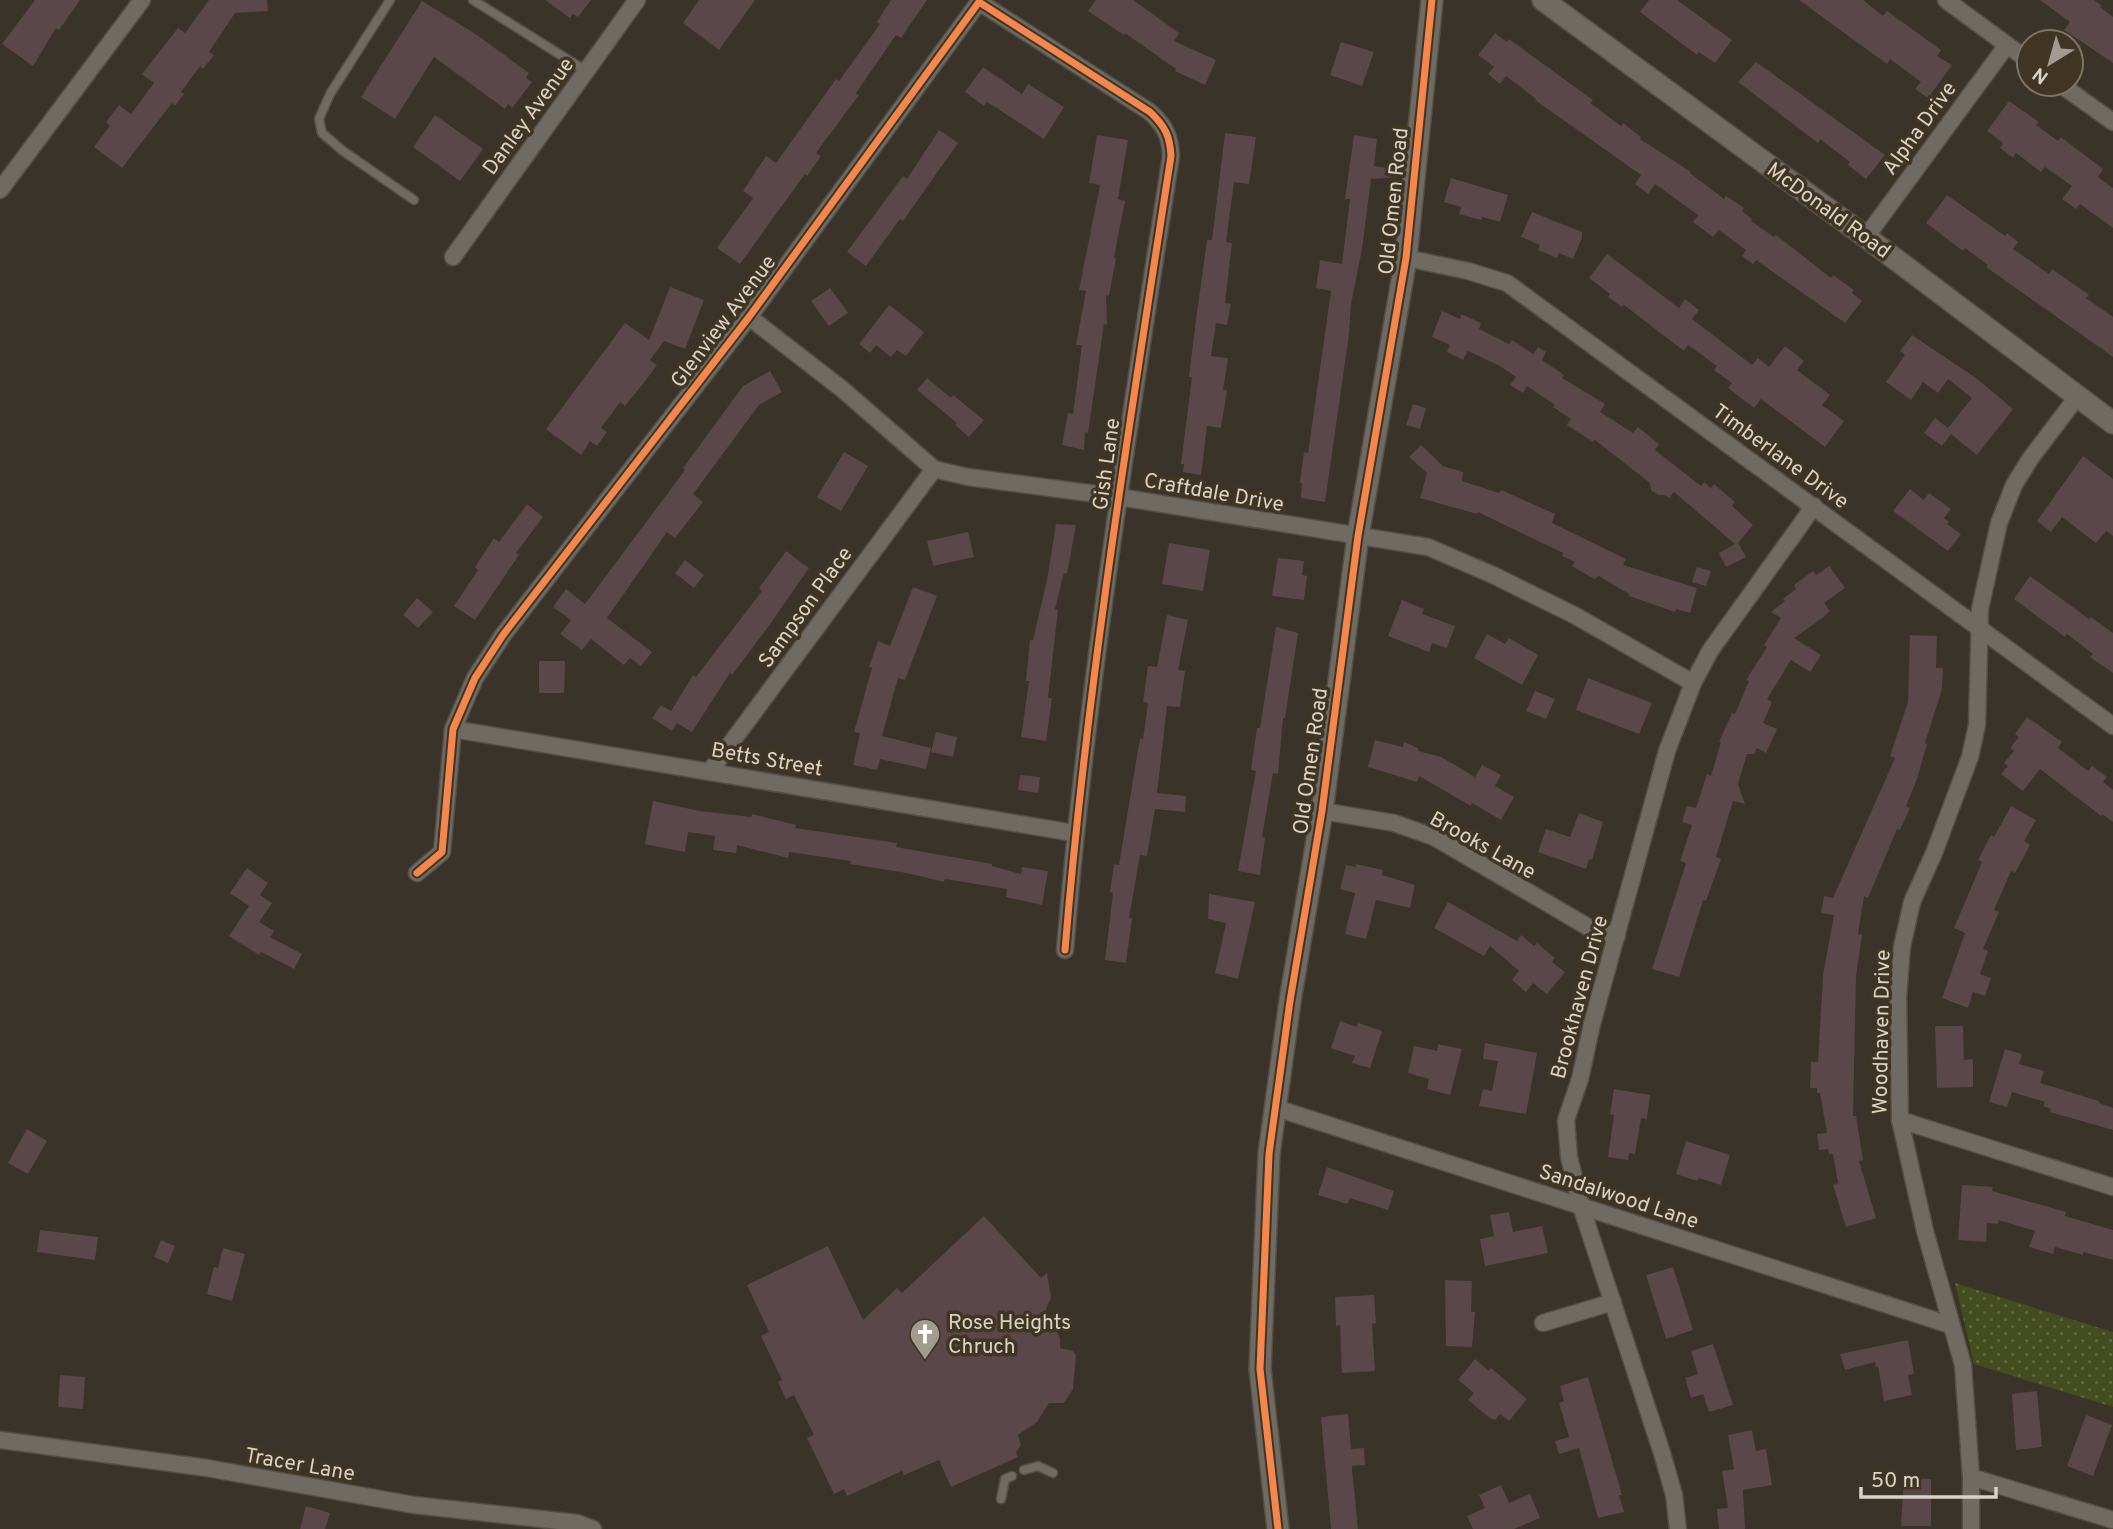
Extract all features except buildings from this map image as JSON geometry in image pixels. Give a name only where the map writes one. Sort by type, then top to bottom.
[{"type":"street","points":[[0,190],[142,0]]},
{"type":"street","name":"Danley Avenue","points":[[453,257],[637,0]]},
{"type":"street","name":"Old Omen Road","points":[[1278,1529],[1260,1369],[1269,1154],[1305,907],[1322,811],[1358,536],[1406,258],[1432,0]]},
{"type":"street","name":"McDonald Road","points":[[1543,0],[1866,237],[2113,424]]},
{"type":"street","points":[[1946,0],[2015,51]]},
{"type":"street","name":"Glenview Avenue","points":[[417,873],[442,852],[453,729],[475,678],[503,635],[749,317],[977,1],[1047,45]]},
{"type":"street","name":"Gish Lane","points":[[1047,45],[1150,112],[1163,124],[1170,139],[1171,156],[1119,497],[1074,833],[1065,950]]},
{"type":"street","name":"Alpha Drive","points":[[1866,237],[2007,45]]},
{"type":"street","points":[[2080,98],[2113,122]]},
{"type":"street","name":"Timberlane Drive","points":[[1406,258],[1507,282],[2113,726]]},
{"type":"street","name":"Craftdale Drive","points":[[749,317],[842,389],[934,469],[968,477],[1119,497],[1428,548],[1493,575],[1585,621],[1693,683]]},
{"type":"street","name":"Woodhaven Drive","points":[[1971,1529],[1972,1477],[1963,1365],[1925,1231],[1900,1120],[1898,996],[1902,947],[1912,902],[1934,853],[1970,757],[1977,725],[1980,609],[1999,523],[2014,485],[2030,459],[2077,397]]},
{"type":"street","name":"Sampson Place","points":[[710,770],[934,469]]},
{"type":"street","name":"Brookhaven Drive","points":[[1678,1529],[1674,1495],[1662,1453],[1581,1206],[1569,1157],[1566,1120],[1580,1079],[1592,1024],[1667,751],[1693,683],[1710,651],[1814,506]]},
{"type":"street","name":"Betts Street","points":[[453,729],[1074,833]]},
{"type":"street","name":"Brooks Lane","points":[[1322,811],[1394,823],[1434,837],[1588,927],[1617,936]]},
{"type":"street","name":"Sandalwood Lane","points":[[1276,1108],[1950,1325]]},
{"type":"street","points":[[1900,1120],[2113,1187]]},
{"type":"street","points":[[1543,1323],[1614,1302]]},
{"type":"street","name":"Tracer Lane","points":[[0,1440],[207,1468],[414,1505],[576,1523],[593,1529]]},
{"type":"street","points":[[1972,1477],[2113,1520]]},
{"type":"lane","points":[[390,0],[330,94],[319,118],[322,133],[414,200]]},
{"type":"lane","points":[[472,0],[586,71]]},
{"type":"lane","points":[[1024,1470],[1038,1466],[1053,1473]]},
{"type":"lane","points":[[1000,1499],[1005,1479],[1012,1476]]},
{"type":"green space","points":[[1955,1283],[2113,1332],[2113,1407],[1974,1364]]},
{"type":"cycle path","points":[[1278,1529],[1260,1369],[1269,1154],[1290,1001],[1322,811],[1358,536],[1406,258],[1432,0]]},
{"type":"cycle path","points":[[417,873],[442,852],[453,729],[475,678],[503,635],[749,317],[979,2],[1150,112],[1166,132],[1171,156],[1097,651],[1065,950]]},
{"type":"place","name":"Rose Heights Chruch","points":[[925,1361]]}]
